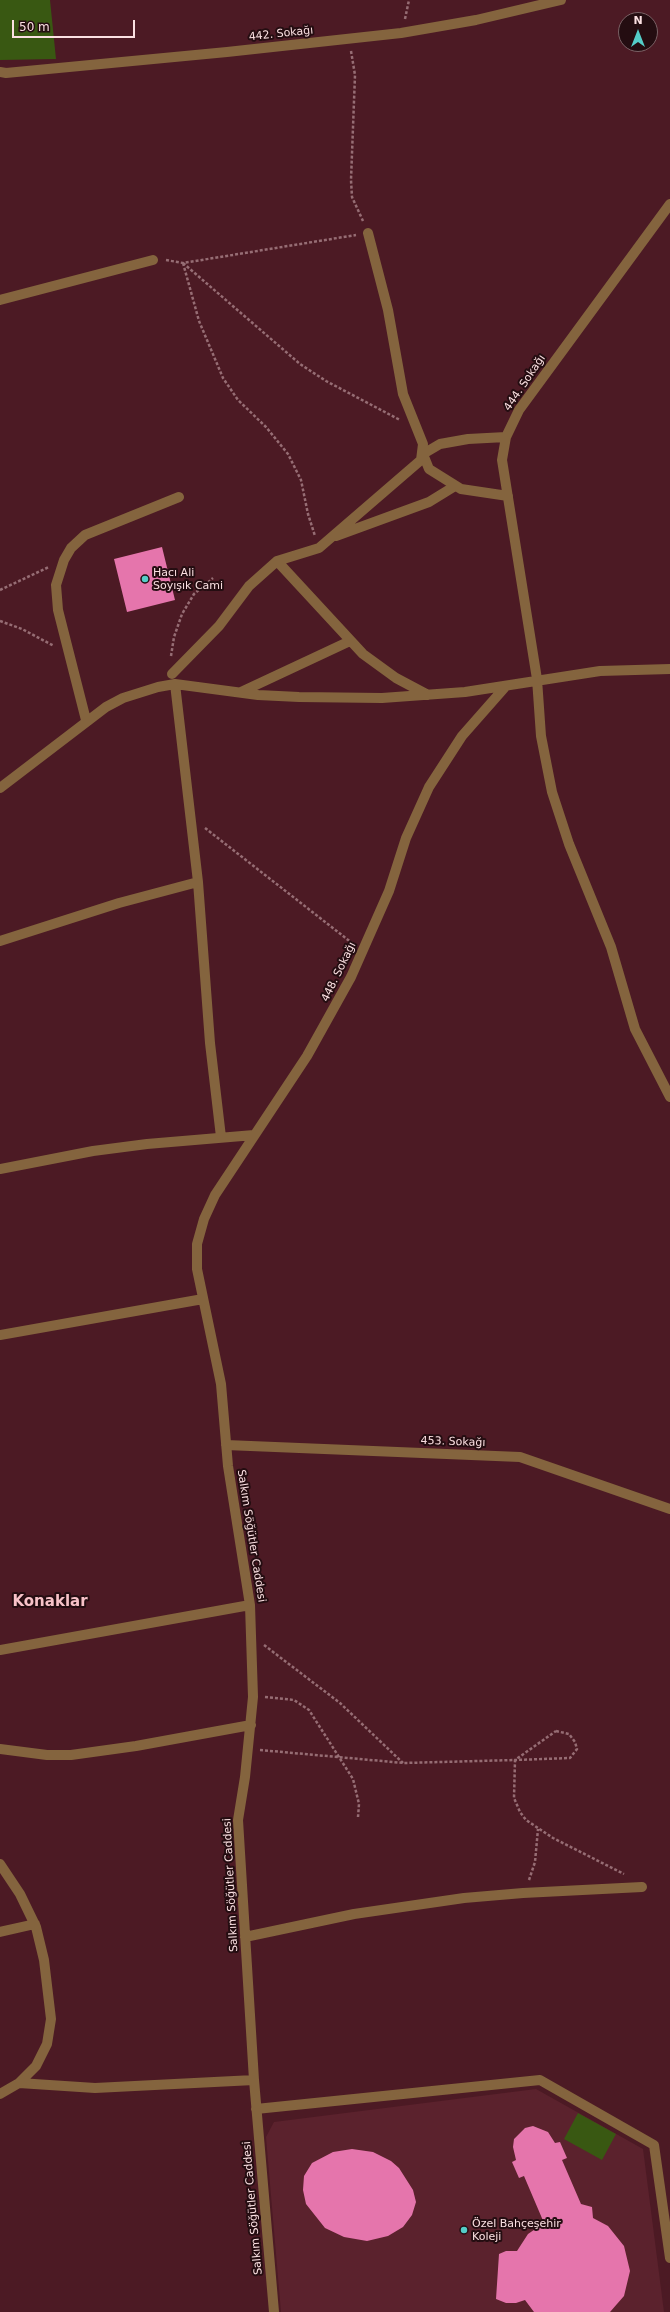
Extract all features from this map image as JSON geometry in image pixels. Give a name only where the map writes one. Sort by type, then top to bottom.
[{"type":"street","name":"442. Sokağı","points":[[0,72],[6,73],[346,40],[401,33],[439,28],[561,0]]},
{"type":"street","name":"444. Sokağı","points":[[670,204],[519,410],[506,437],[502,460],[537,680],[543,750],[560,818],[611,947],[635,1029],[670,1097]]},
{"type":"street","points":[[368,233],[388,310],[403,394],[423,444],[423,454],[429,469],[455,486],[481,493],[508,496]]},
{"type":"street","points":[[0,300],[153,260]]},
{"type":"street","points":[[172,674],[219,626],[249,586],[277,561],[319,548],[333,538],[417,465],[423,454],[440,444],[468,439],[506,437]]},
{"type":"street","points":[[333,538],[429,502],[455,486]]},
{"type":"street","points":[[86,720],[56,597],[59,573],[64,560],[71,548],[85,536],[179,497]]},
{"type":"street","points":[[277,561],[350,641],[379,666],[429,695]]},
{"type":"street","points":[[240,692],[350,641]]},
{"type":"street","points":[[0,788],[86,720],[123,698],[158,687],[175,684],[240,692],[334,698],[429,695],[506,686],[600,671],[670,669]]},
{"type":"street","points":[[175,684],[198,882],[210,1044],[221,1137]]},
{"type":"street","name":"448. Sokağı","points":[[197,1269],[197,1244],[204,1219],[215,1195],[311,1050],[363,952],[389,890],[406,838],[429,787],[462,736],[506,686]]},
{"type":"street","points":[[0,941],[119,903],[198,882]]},
{"type":"street","points":[[0,1169],[93,1151],[221,1137],[254,1135]]},
{"type":"street","name":"Salkım Söğütler Caddesi","points":[[197,1269],[221,1384],[226,1445],[250,1605],[252,1637],[251,1725],[238,1820],[256,2108],[274,2312]]},
{"type":"street","points":[[0,1335],[203,1299]]},
{"type":"street","name":"453. Sokağı","points":[[226,1445],[520,1457],[670,1509]]},
{"type":"street","points":[[0,1650],[250,1605]]},
{"type":"street","points":[[0,1749],[47,1755],[71,1755],[103,1752],[251,1725]]},
{"type":"street","points":[[0,1864],[20,1894],[35,1924],[44,1960],[50,2026],[47,2044],[42,2055],[28,2075],[19,2083],[0,2094]]},
{"type":"street","points":[[245,1937],[401,1907],[523,1893],[642,1887]]},
{"type":"street","points":[[0,1932],[35,1924]]},
{"type":"street","points":[[19,2083],[95,2088],[254,2080]]},
{"type":"street","points":[[256,2108],[540,2080],[654,2144],[670,2258]]},
{"type":"path","points":[[401,33],[409,0]]},
{"type":"path","points":[[153,260],[168,260],[183,263],[368,233],[352,197],[350,163],[355,66],[346,40]]},
{"type":"path","points":[[183,263],[300,364],[326,381],[418,430]]},
{"type":"path","points":[[183,263],[199,321],[223,378],[238,400],[266,427],[288,454],[301,480],[308,514],[319,548]]},
{"type":"path","points":[[0,590],[64,560]]},
{"type":"path","points":[[172,674],[174,637],[182,614],[194,594],[213,578]]},
{"type":"path","points":[[0,621],[36,636],[71,659]]},
{"type":"path","points":[[190,816],[363,952]]},
{"type":"path","points":[[252,1637],[340,1703],[404,1763]]},
{"type":"path","points":[[252,1697],[294,1700],[301,1703],[309,1710],[353,1779],[359,1804],[358,1817]]},
{"type":"path","points":[[248,1749],[404,1763],[567,1759],[576,1753],[577,1746],[569,1734],[556,1731],[515,1760]]},
{"type":"path","points":[[515,1760],[513,1792],[515,1803],[526,1820],[559,1842],[610,1866],[642,1887]]},
{"type":"path","points":[[523,1893],[535,1862],[538,1828]]},
{"type":"shaded area","name":"Özel Bahçeşehir Koleji","points":[[536,2089],[643,2149],[664,2312],[281,2312],[266,2137],[274,2122]]},
{"type":"green space","points":[[0,0],[50,0],[56,59],[0,60]]},
{"type":"green space","points":[[578,2113],[616,2134],[602,2160],[564,2139]]},
{"type":"building","name":"Hacı Ali Soyışık Cami","points":[[162,547],[175,600],[127,612],[114,559]]},
{"type":"building","points":[[533,2126],[548,2132],[555,2143],[560,2142],[567,2158],[562,2160],[581,2204],[592,2207],[593,2218],[608,2226],[624,2246],[630,2271],[624,2296],[610,2312],[534,2312],[525,2300],[516,2303],[506,2303],[496,2299],[499,2254],[506,2251],[517,2251],[528,2234],[544,2223],[524,2176],[519,2178],[512,2162],[516,2160],[513,2147],[514,2139],[525,2128]]},
{"type":"building","points":[[352,2149],[373,2152],[391,2161],[399,2168],[413,2190],[416,2202],[412,2215],[403,2227],[388,2236],[367,2241],[344,2237],[325,2228],[306,2204],[303,2190],[304,2176],[312,2163],[333,2152]]},
{"type":"place","name":"Hacı Ali Soyışık Cami","points":[[145,579]]},
{"type":"place","name":"Özel Bahçeşehir Koleji","points":[[464,2230]]},
{"type":"district","name":"Konaklar","points":[[50,1602]]}]
